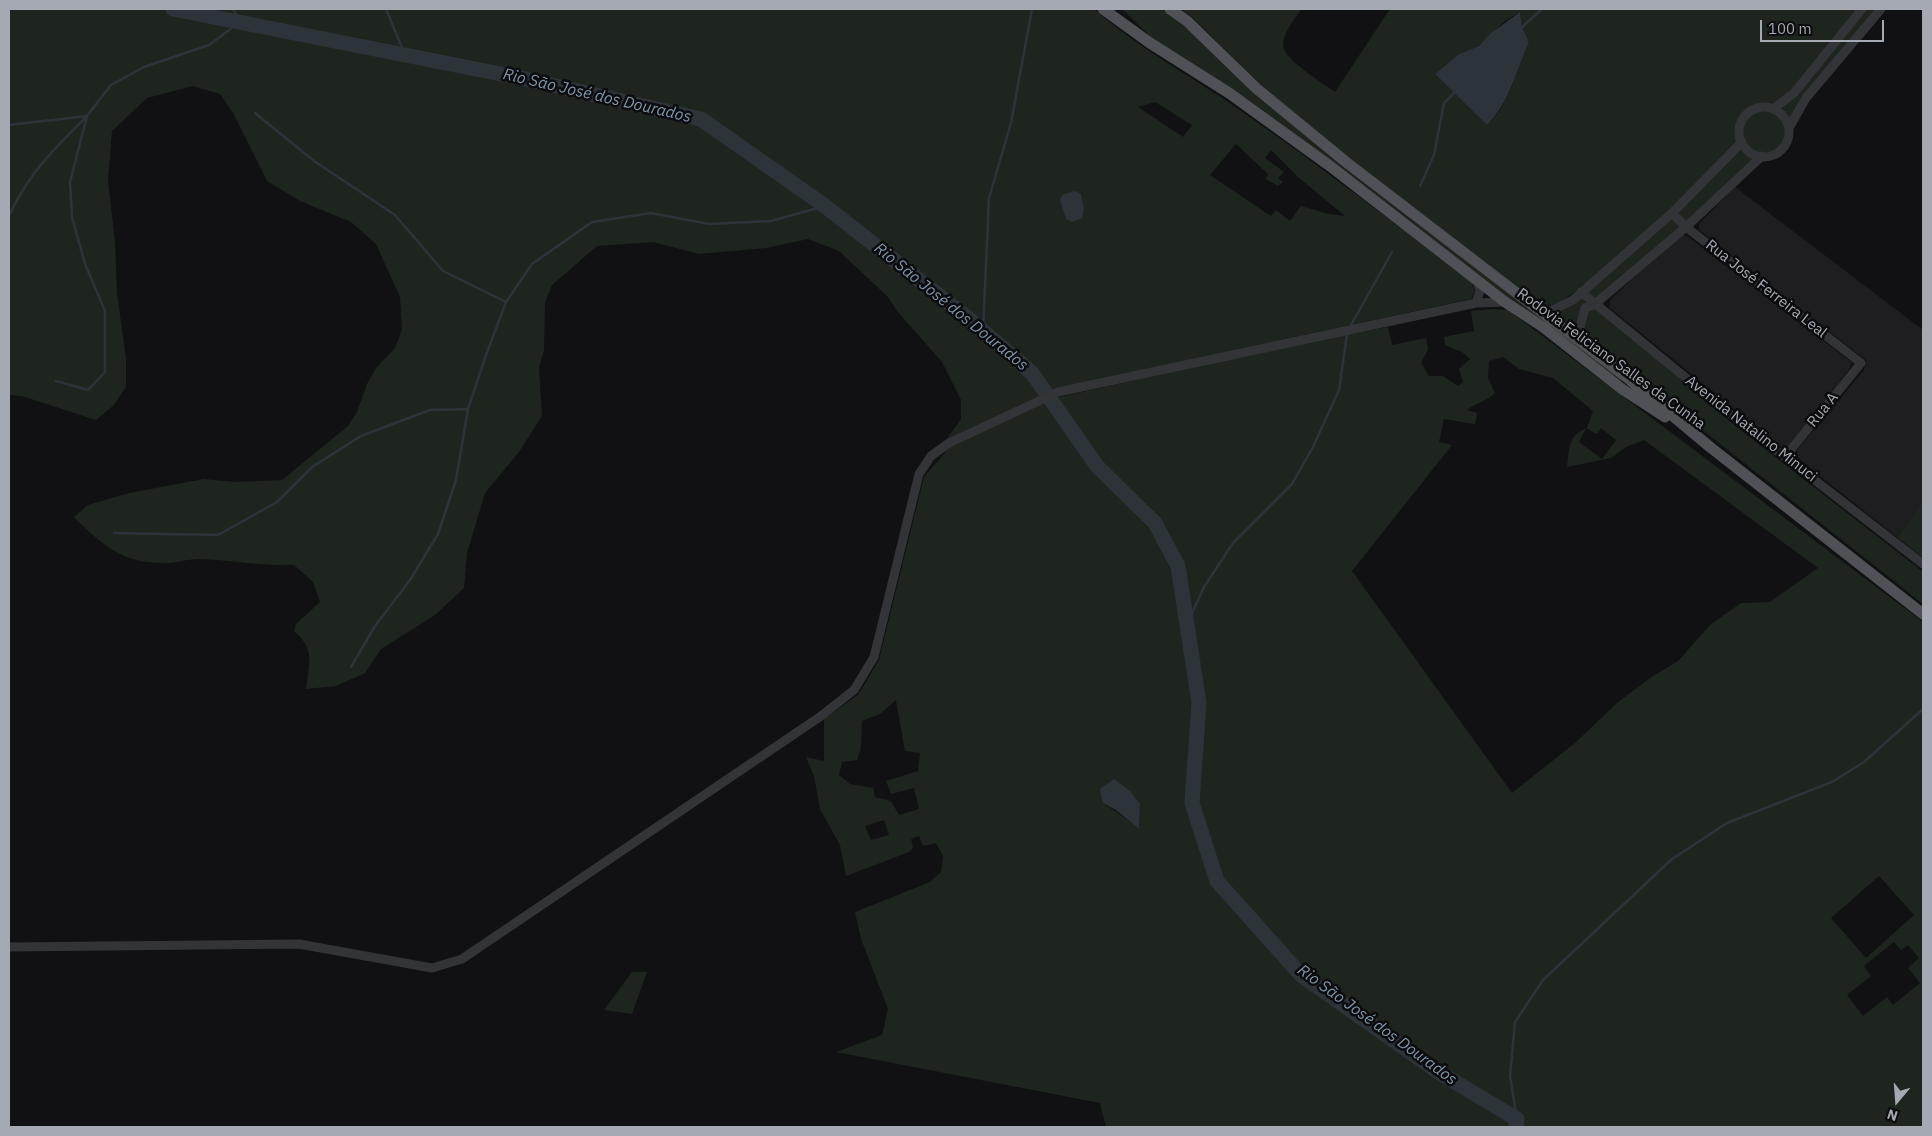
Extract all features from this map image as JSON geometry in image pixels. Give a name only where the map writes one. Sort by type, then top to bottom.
[{"type":"main road","name":"Rodovia Feliciano Salles da Cunha","points":[[1103,9],[1236,99],[1330,166],[1505,302],[1542,327],[1622,389],[1710,447]]},
{"type":"main road","name":"Rodovia Feliciano Salles da Cunha","points":[[1170,9],[1187,22],[1256,88],[1346,162],[1577,339],[1710,447]]},
{"type":"main road","points":[[1710,447],[1923,614]]},
{"type":"street","points":[[1773,109],[1794,92],[1862,9]]},
{"type":"street","points":[[1789,128],[1784,116],[1773,109],[1760,108],[1749,113],[1740,129],[1742,142],[1750,152],[1762,156],[1775,154],[1785,146],[1789,128],[1806,98],[1881,9]]},
{"type":"street","points":[[1544,314],[1562,307],[1672,213],[1742,142]]},
{"type":"street","points":[[1577,339],[1584,308],[1595,304],[1686,227],[1762,156]]},
{"type":"street","name":"Rua José Ferreira Leal","points":[[1672,213],[1686,227],[1861,363]]},
{"type":"street","points":[[1476,303],[1480,291],[1477,280]]},
{"type":"street","name":"Avenida Natalino Minuci","points":[[1581,292],[1741,423],[1923,564]]},
{"type":"street","points":[[9,947],[299,944],[432,968],[462,959],[822,716],[854,690],[874,656],[919,474],[932,456],[949,443],[1032,402],[1058,392],[1476,303],[1505,302]]},
{"type":"street","name":"Rua A","points":[[1786,457],[1861,363]]},
{"type":"shaded area","points":[[9,9],[1094,9],[1128,36],[1237,108],[1356,194],[1472,283],[1475,292],[1471,299],[1057,388],[946,440],[961,419],[961,400],[942,362],[897,311],[888,297],[839,251],[808,239],[766,248],[699,254],[653,242],[597,246],[552,285],[545,303],[544,350],[539,368],[542,416],[519,452],[485,493],[467,553],[464,588],[435,615],[381,649],[365,673],[336,686],[306,689],[309,664],[308,651],[306,644],[294,631],[296,624],[320,602],[313,582],[294,565],[198,559],[167,563],[136,560],[124,556],[104,544],[74,517],[88,505],[129,493],[204,479],[236,482],[282,480],[348,426],[357,412],[367,384],[376,368],[395,348],[402,330],[400,297],[376,244],[351,222],[300,201],[267,181],[233,113],[220,94],[193,86],[147,98],[112,131],[108,180],[115,242],[117,293],[126,359],[126,387],[114,405],[96,420],[22,396],[9,395]],"holes":[[[1155,102],[1192,125],[1183,137],[1138,107]],[[1236,144],[1268,174],[1266,179],[1278,186],[1283,182],[1278,178],[1284,172],[1265,158],[1271,150],[1298,177],[1345,216],[1329,214],[1301,206],[1290,221],[1276,210],[1271,216],[1210,175]]]},
{"type":"shaded area","points":[[1122,9],[1163,9],[1621,380],[1620,382],[1155,41]]},
{"type":"shaded area","points":[[1181,9],[1301,9],[1285,35],[1284,50],[1289,57],[1313,77],[1335,92],[1390,9],[1858,9],[1792,92],[1773,106],[1757,107],[1745,114],[1739,126],[1739,141],[1669,210],[1579,289],[1558,303],[1546,306],[1540,304],[1346,156],[1260,84],[1192,17]],"holes":[[[1520,12],[1522,27],[1529,42],[1507,98],[1487,125],[1435,74],[1459,54],[1479,46],[1505,21]]]},
{"type":"shaded area","points":[[1864,9],[1879,9],[1789,121],[1778,109]]},
{"type":"shaded area","points":[[1520,12],[1522,27],[1529,42],[1507,97],[1495,117],[1487,125],[1435,74],[1459,54],[1479,46],[1490,34]]},
{"type":"shaded area","points":[[1769,110],[1781,116],[1786,123],[1786,141],[1781,148],[1774,153],[1761,154],[1753,151],[1746,144],[1743,128],[1746,120],[1753,113]]},
{"type":"shaded area","points":[[1741,148],[1756,157],[1687,224],[1677,212]]},
{"type":"shaded area","points":[[1735,187],[1923,330],[1923,501],[1897,537],[1796,457],[1797,450],[1864,370],[1866,360],[1699,230],[1699,224]]},
{"type":"shaded area","points":[[1075,191],[1081,194],[1084,210],[1082,218],[1072,222],[1066,219],[1060,200],[1062,195]]},
{"type":"shaded area","points":[[1671,216],[1683,226],[1596,300],[1587,293]]},
{"type":"shaded area","points":[[1679,235],[1687,236],[1851,362],[1850,368],[1789,447],[1781,447],[1610,308],[1610,300]]},
{"type":"shaded area","points":[[1581,294],[1591,302],[1577,333],[1551,314]]},
{"type":"shaded area","points":[[1595,307],[1738,428],[1923,572],[1923,604],[1582,335],[1588,309]]},
{"type":"shaded area","points":[[1508,310],[1923,622],[1923,1127],[1106,1127],[1100,1103],[836,1052],[882,1035],[888,1009],[861,939],[855,912],[930,882],[941,872],[943,856],[936,843],[923,846],[919,836],[911,839],[913,848],[909,852],[846,876],[840,845],[820,809],[814,776],[806,757],[824,761],[824,719],[858,695],[879,660],[924,477],[951,446],[1051,399],[1312,341],[1388,327],[1392,345],[1426,338],[1428,349],[1421,363],[1429,376],[1443,376],[1458,386],[1463,382],[1459,369],[1470,359],[1462,352],[1445,345],[1444,337],[1474,331],[1471,311]],"holes":[[[1503,357],[1519,369],[1553,378],[1593,411],[1586,428],[1597,434],[1601,428],[1616,440],[1602,459],[1579,442],[1586,429],[1573,439],[1569,449],[1567,467],[1611,458],[1626,447],[1644,440],[1818,568],[1770,602],[1741,603],[1710,625],[1678,661],[1650,678],[1617,703],[1575,743],[1512,793],[1352,571],[1452,445],[1439,442],[1444,419],[1475,424],[1477,413],[1467,410],[1495,393],[1488,378],[1489,361]],[[896,700],[905,751],[920,753],[918,771],[886,781],[891,794],[914,788],[919,809],[899,815],[891,801],[875,797],[873,788],[850,784],[839,775],[842,762],[857,760],[861,748],[862,721],[880,714]],[[1103,803],[1140,804],[1139,828]],[[884,820],[889,835],[871,840],[865,826]],[[1879,876],[1914,915],[1866,958],[1831,918]],[[1894,942],[1901,950],[1908,945],[1919,958],[1908,968],[1920,983],[1893,1005],[1887,997],[1863,1016],[1847,995],[1871,976],[1864,966]]]},
{"type":"shaded area","points":[[1923,501],[1923,558],[1897,537]]},
{"type":"shaded area","points":[[1114,779],[1130,791],[1140,804],[1139,829],[1116,810],[1103,803],[1100,789]]},
{"type":"shaded area","points":[[632,972],[647,972],[632,1014],[604,1010]]},
{"type":"waterway","name":"Rio São José dos Dourados","points":[[173,9],[521,78],[701,119],[825,206],[969,319],[1032,373],[1097,466],[1155,523],[1178,566],[1199,703],[1192,803],[1217,881],[1301,975],[1440,1073],[1517,1119],[1516,1127]]},
{"type":"waterway","points":[[56,381],[88,390],[105,372],[105,311],[85,264],[72,217],[70,182],[87,116],[111,85],[144,67],[209,45],[240,22],[233,9]]},
{"type":"waterway","points":[[386,9],[405,55]]},
{"type":"waterway","points":[[983,331],[989,198],[1011,123],[1032,9]]},
{"type":"waterway","points":[[1521,28],[1542,9]]},
{"type":"waterway","points":[[1420,186],[1434,155],[1444,103],[1456,91]]},
{"type":"waterway","points":[[255,113],[314,161],[395,215],[443,271],[506,302]]},
{"type":"waterway","points":[[9,125],[87,116]]},
{"type":"waterway","points":[[9,216],[16,201],[33,175],[86,117]]},
{"type":"waterway","points":[[351,667],[375,626],[410,580],[438,534],[456,480],[468,409],[485,358],[506,302],[532,264],[592,222],[651,213],[709,224],[771,221],[825,206]]},
{"type":"waterway","points":[[1351,325],[1392,252]]},
{"type":"waterway","points":[[1187,624],[1204,587],[1233,543],[1292,484],[1313,447],[1339,390],[1347,335]]},
{"type":"waterway","points":[[114,533],[218,535],[277,502],[312,467],[361,436],[430,410],[468,409]]},
{"type":"waterway","points":[[1517,1119],[1510,1076],[1515,1022],[1543,980],[1672,859],[1727,823],[1832,782],[1864,762],[1923,709]]}]
